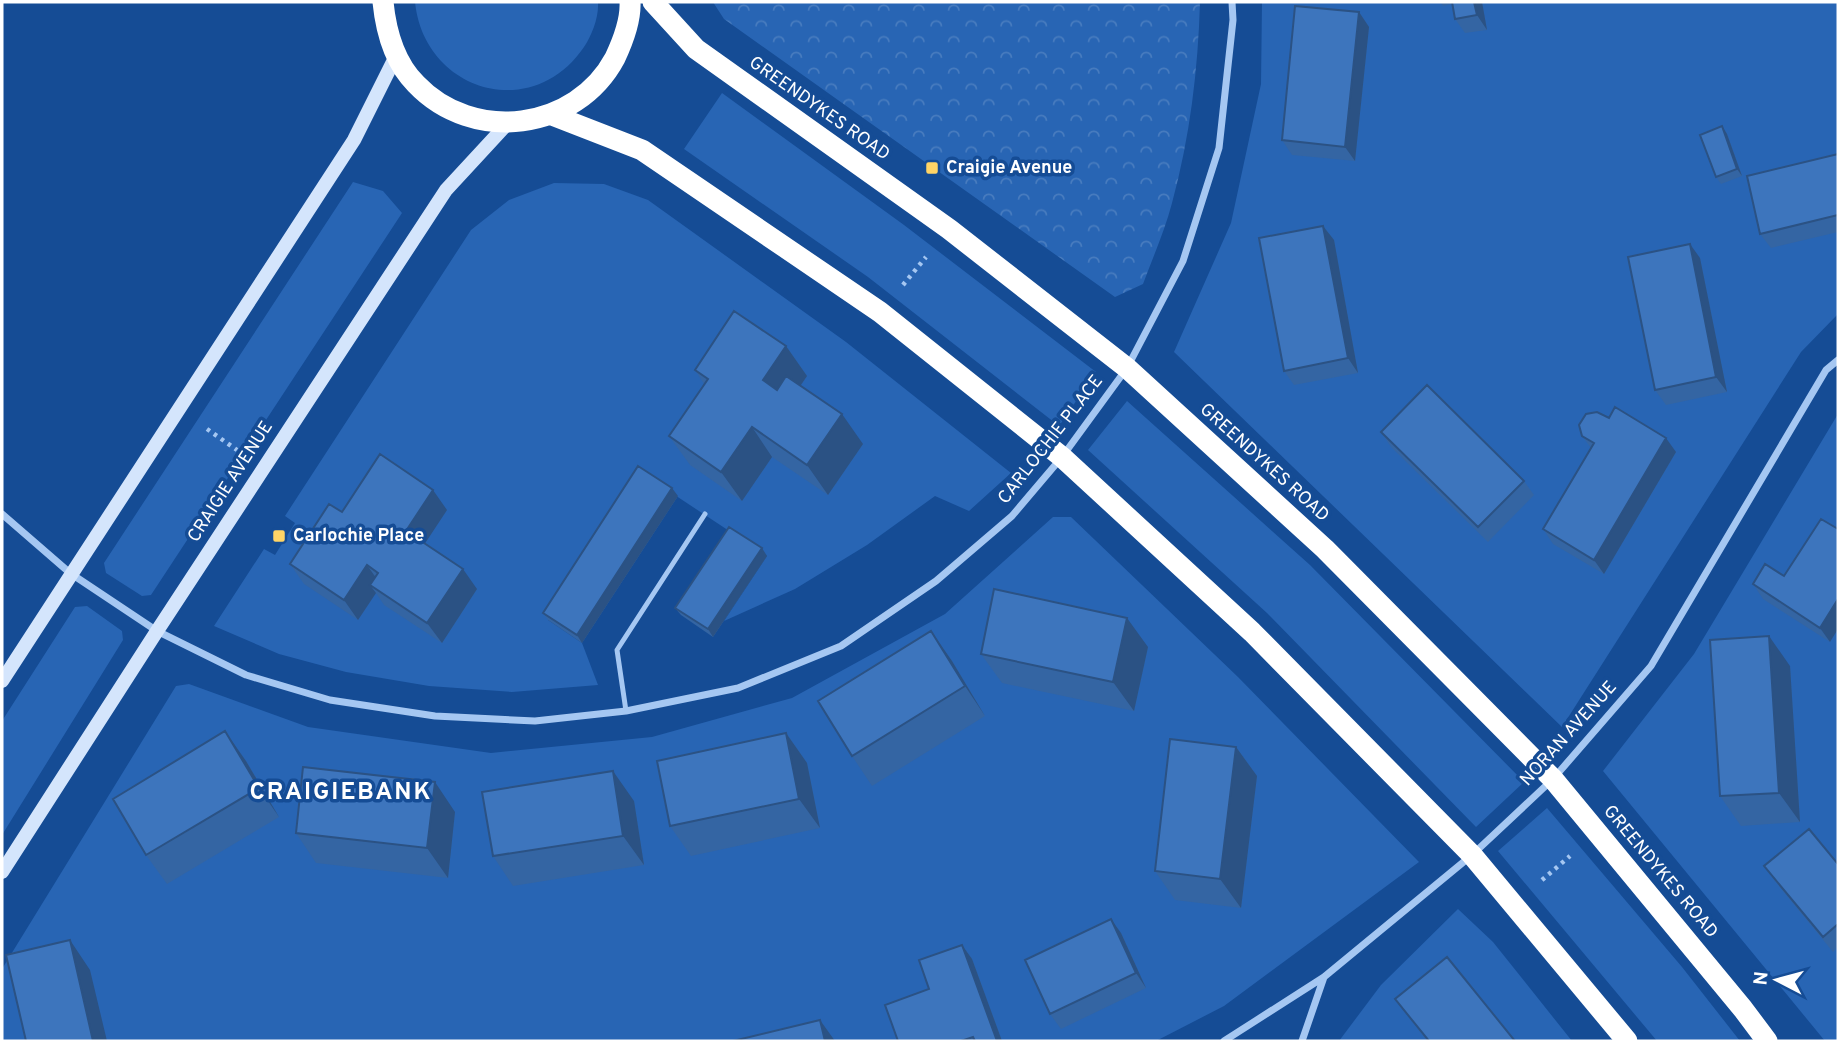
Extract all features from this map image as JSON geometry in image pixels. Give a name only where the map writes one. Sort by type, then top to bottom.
[{"type":"highway","points":[[383,2],[385,26],[396,56],[415,84],[442,106],[473,119],[507,124],[552,115],[582,98],[606,73],[622,43],[630,2]]},
{"type":"highway","name":"GREENDYKES ROAD","points":[[653,2],[696,49],[949,229],[1127,368],[1325,549],[1553,779],[1744,1009],[1767,1041]]},
{"type":"highway","points":[[552,115],[642,150],[880,312],[1062,457],[1252,632],[1472,855],[1627,1041]]},
{"type":"street","name":"CARLOCHIE PLACE","points":[[2,514],[70,573],[157,631],[246,676],[330,700],[435,716],[535,721],[626,711],[738,688],[841,646],[936,582],[1012,516],[1062,457],[1127,368],[1183,261],[1219,148],[1233,20],[1232,2]]},
{"type":"street","points":[[2,681],[177,408],[354,140],[396,56]]},
{"type":"street","name":"CRAIGIE AVENUE","points":[[2,872],[446,190],[507,124]]},
{"type":"street","name":"NORAN AVENUE","points":[[1224,1041],[1324,977],[1472,855],[1553,779],[1651,666],[1826,370],[1838,360]]},
{"type":"street","points":[[1302,1041],[1324,977]]},
{"type":"lane","points":[[626,711],[617,650],[705,514]]},
{"type":"path","points":[[880,312],[949,229]]},
{"type":"path","points":[[177,408],[263,468]]},
{"type":"path","points":[[1514,904],[1597,832]]},
{"type":"green space","points":[[415,2],[598,2],[598,8],[587,42],[562,71],[537,85],[510,90],[483,87],[459,76],[438,57],[423,33]]},
{"type":"green space","points":[[713,2],[1200,2],[1195,78],[1184,153],[1169,213],[1143,284],[1115,297],[724,19]]},
{"type":"green space","points":[[1262,2],[1838,2],[1838,314],[1801,352],[1562,727],[1174,352],[1231,223],[1261,84]]},
{"type":"green space","points":[[722,93],[904,225],[1096,372],[1059,426],[868,277],[684,149]]},
{"type":"green space","points":[[353,182],[383,191],[402,213],[151,595],[142,596],[106,573],[104,563]]},
{"type":"green space","points":[[554,183],[604,184],[648,200],[846,342],[1011,473],[969,511],[935,496],[867,545],[795,589],[724,621],[767,556],[643,474],[548,620],[582,643],[598,685],[512,692],[429,686],[346,672],[279,654],[214,626],[264,549],[275,555],[295,523],[285,516],[471,230],[509,200]]},
{"type":"green space","points":[[1127,401],[1310,565],[1524,782],[1476,827],[1267,613],[1088,450]]},
{"type":"green space","points":[[1838,414],[1838,1041],[1825,1041],[1603,771],[1694,654]]},
{"type":"green space","points":[[1053,517],[1071,517],[1238,677],[1419,862],[1224,1006],[1156,1041],[2,1041],[2,969],[176,686],[189,684],[308,727],[491,753],[652,737],[792,698],[945,614]]},
{"type":"green space","points":[[87,606],[122,631],[123,640],[2,835],[2,721],[75,607]]},
{"type":"green space","points":[[1547,808],[1682,967],[1740,1041],[1657,1041],[1498,851]]},
{"type":"green space","points":[[1458,909],[1493,942],[1572,1041],[1339,1041],[1381,985]]},
{"type":"building","points":[[1452,2],[1474,2],[1477,15],[1455,19]]},
{"type":"building","points":[[1295,6],[1359,12],[1345,147],[1282,140]]},
{"type":"building","points":[[1722,126],[1737,169],[1716,177],[1700,135]]},
{"type":"building","points":[[1838,154],[1838,215],[1760,234],[1747,176]]},
{"type":"building","points":[[1323,226],[1348,358],[1284,371],[1259,238]]},
{"type":"building","points":[[1690,244],[1716,377],[1655,390],[1628,257]]},
{"type":"building","points":[[734,311],[786,346],[763,380],[777,390],[786,376],[842,414],[807,465],[752,427],[721,472],[669,436],[708,379],[695,370]]},
{"type":"building","points":[[1427,385],[1524,481],[1478,527],[1381,432]]},
{"type":"building","points":[[1615,407],[1666,438],[1594,560],[1543,529],[1594,443],[1582,436],[1579,425],[1586,414],[1597,412],[1609,418]]},
{"type":"building","points":[[380,454],[433,490],[406,531],[463,569],[427,623],[370,585],[378,573],[367,565],[344,600],[290,564],[329,504],[342,512]]},
{"type":"building","points":[[638,466],[672,488],[577,635],[543,613]]},
{"type":"building","points":[[1821,519],[1838,529],[1838,599],[1820,628],[1753,584],[1765,564],[1784,576]]},
{"type":"building","points":[[729,527],[762,548],[708,629],[675,608]]},
{"type":"building","points":[[994,589],[1127,618],[1113,682],[981,654]]},
{"type":"building","points":[[931,631],[965,686],[852,756],[818,701]]},
{"type":"building","points":[[1769,636],[1779,793],[1720,796],[1710,640]]},
{"type":"building","points":[[225,731],[259,788],[146,855],[113,799]]},
{"type":"building","points":[[786,733],[799,799],[670,826],[657,761]]},
{"type":"building","points":[[1170,739],[1236,747],[1220,879],[1155,871]]},
{"type":"building","points":[[303,767],[435,782],[427,848],[296,833]]},
{"type":"building","points":[[613,771],[623,836],[493,856],[482,792]]},
{"type":"building","points":[[1809,829],[1838,864],[1838,924],[1823,937],[1764,866]]},
{"type":"building","points":[[1111,919],[1136,973],[1050,1014],[1025,960]]},
{"type":"building","points":[[70,940],[93,1041],[26,1041],[6,955]]},
{"type":"building","points":[[962,945],[997,1041],[975,1041],[973,1037],[961,1041],[898,1041],[885,1005],[929,989],[919,960]]},
{"type":"building","points":[[1447,957],[1515,1041],[1429,1041],[1395,999]]},
{"type":"building","points":[[820,1020],[825,1041],[733,1041]]},
{"type":"place","name":"Craigie Avenue","points":[[932,168]]},
{"type":"place","name":"Carlochie Place","points":[[279,536]]},
{"type":"district","name":"CRAIGIEBANK","points":[[341,793]]}]
